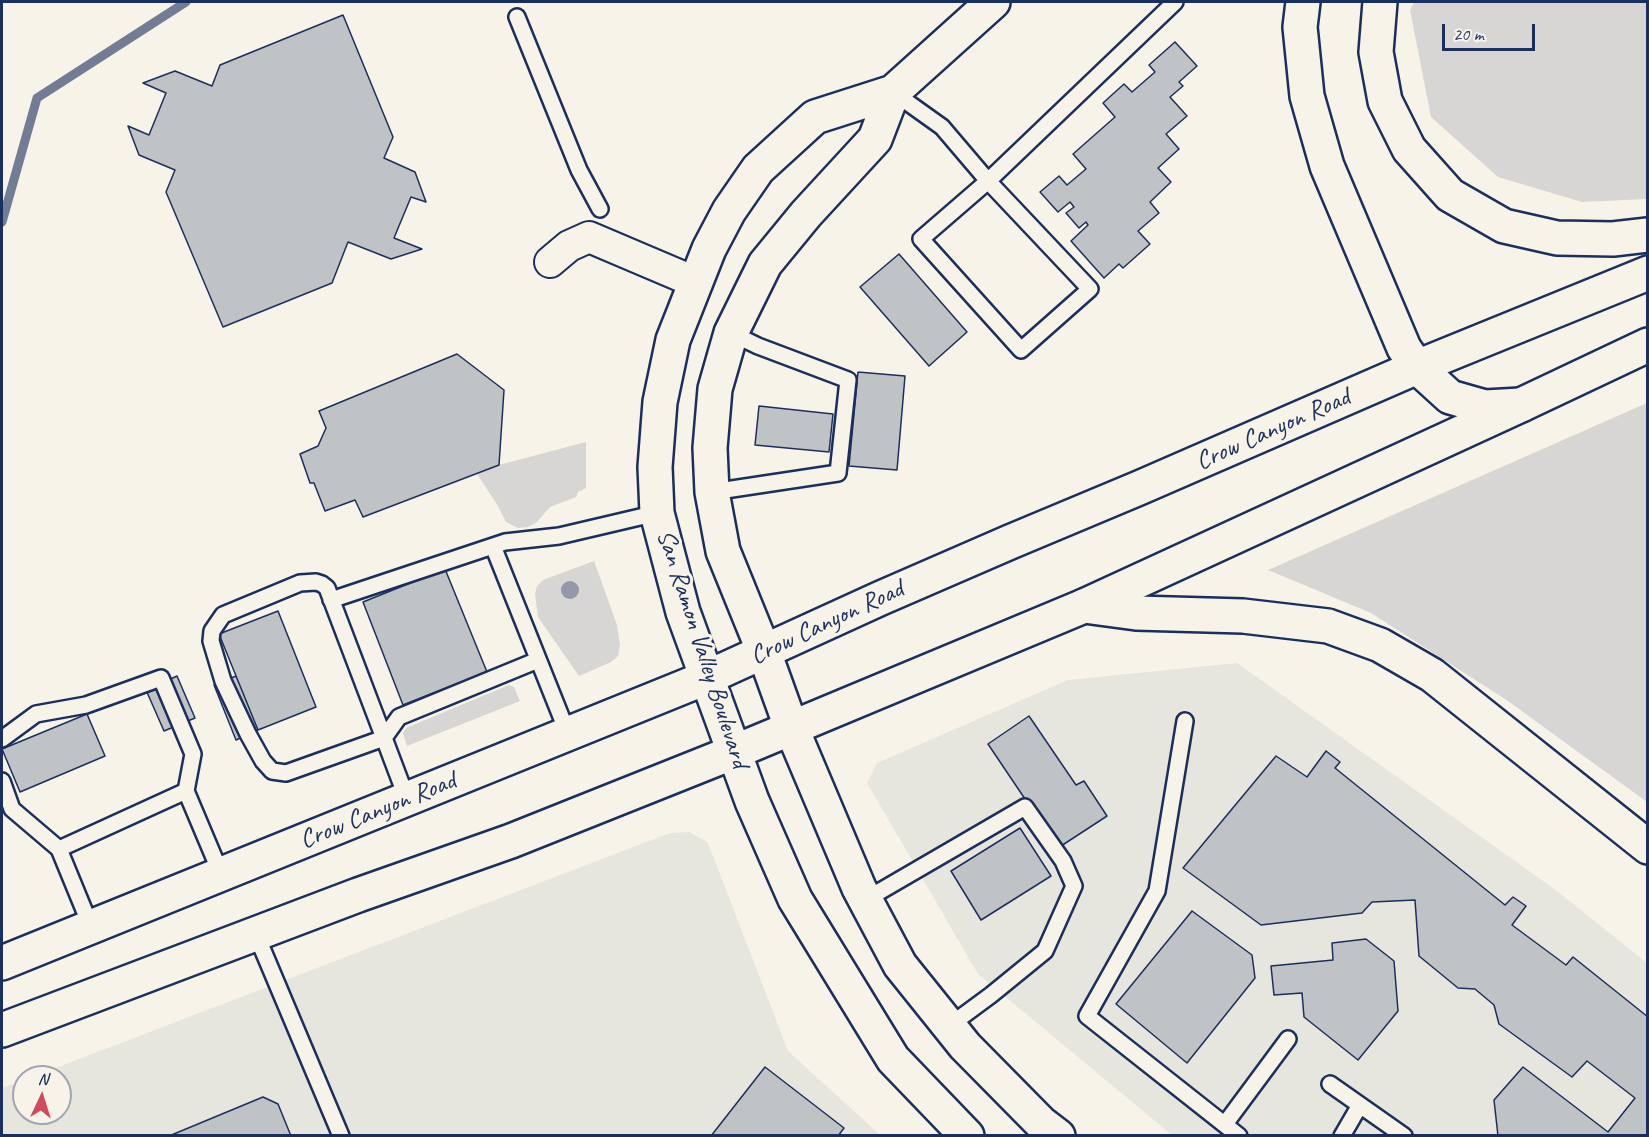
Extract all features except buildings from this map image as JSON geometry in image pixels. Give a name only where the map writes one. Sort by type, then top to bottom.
[{"type":"main road","name":"San Ramon Valley Boulevard","points":[[967,1136],[893,1059],[795,899],[752,801],[683,612],[657,513],[655,467],[660,402],[673,340],[709,249],[729,211],[758,170],[815,117],[892,92],[993,2]]},
{"type":"main road","points":[[1303,2],[1300,27],[1307,96],[1327,166],[1404,348],[1417,367],[1450,398],[1485,407],[1521,405]]},
{"type":"main road","points":[[1380,2],[1376,52],[1385,101],[1408,149],[1449,195],[1504,226],[1557,238],[1613,239],[1647,235]]},
{"type":"main road","name":"San Ramon Valley Boulevard","points":[[892,92],[875,139],[806,214],[765,264],[731,333],[715,389],[710,448],[712,492],[723,551],[765,652],[791,727],[865,900],[900,965],[965,1046],[1041,1123],[1058,1136]]},
{"type":"main road","name":"Crow Canyon Road","points":[[2,963],[708,677],[902,588],[1417,367],[1647,273]]},
{"type":"main road","points":[[2,1030],[511,841],[734,752],[1084,606],[1647,345]]},
{"type":"main road","points":[[1084,606],[1136,614],[1243,616],[1328,626],[1380,645],[1432,675],[1647,847]]},
{"type":"street","points":[[550,262],[569,246],[589,237],[695,282]]},
{"type":"lane","points":[[892,92],[942,127],[988,181],[1090,289],[1021,350],[921,239],[988,181],[1175,2]]},
{"type":"lane","points":[[518,17],[579,170],[600,209]]},
{"type":"lane","points":[[712,492],[838,473],[848,380],[758,346],[731,333]]},
{"type":"lane","points":[[329,594],[505,542],[558,536],[657,513]]},
{"type":"lane","points":[[493,546],[568,734]]},
{"type":"lane","points":[[407,799],[384,738],[329,594],[322,584],[300,583],[223,615],[212,631],[211,641],[223,681],[263,761],[272,771],[286,773],[384,738],[399,717],[538,660]]},
{"type":"lane","points":[[2,739],[36,714],[86,705],[161,678],[193,754],[186,791],[221,874]]},
{"type":"lane","points":[[1185,721],[1156,891],[1087,1016],[1239,1136]]},
{"type":"lane","points":[[2,781],[12,809],[59,849],[91,927]]},
{"type":"lane","points":[[59,849],[186,791]]},
{"type":"lane","points":[[865,900],[1025,807],[1063,861],[1074,886],[1045,951],[949,1026]]},
{"type":"lane","points":[[256,934],[341,1136]]},
{"type":"lane","points":[[1225,1124],[1288,1039]]},
{"type":"lane","points":[[1330,1084],[1404,1136]]},
{"type":"lane","points":[[1342,1136],[1360,1105]]},
{"type":"shaded area","points":[[1414,2],[1647,2],[1647,199],[1582,202],[1498,177],[1431,117],[1410,10]]},
{"type":"shaded area","points":[[1647,403],[1647,802],[1508,701],[1371,613],[1268,570]]},
{"type":"shaded area","points":[[586,442],[586,488],[578,492],[576,497],[550,507],[536,523],[528,527],[518,528],[506,522],[477,474],[499,465]]},
{"type":"shaded area","points":[[594,561],[617,625],[620,645],[618,656],[611,662],[579,676],[538,617],[535,594],[537,586],[543,580]]},
{"type":"shaded area","points":[[1237,663],[1557,891],[1647,963],[1647,1135],[1172,1135],[978,974],[867,783],[877,763],[1068,680]]},
{"type":"shaded area","points":[[509,685],[514,687],[520,701],[407,746],[403,733],[406,728]]},
{"type":"shaded area","points":[[689,832],[707,842],[788,1051],[880,1135],[2,1136],[2,1088],[12,1084],[12,1125],[72,1125],[72,1065],[63,1065],[670,833]]},
{"type":"waterway","points":[[2,222],[37,98],[186,2]]}]
